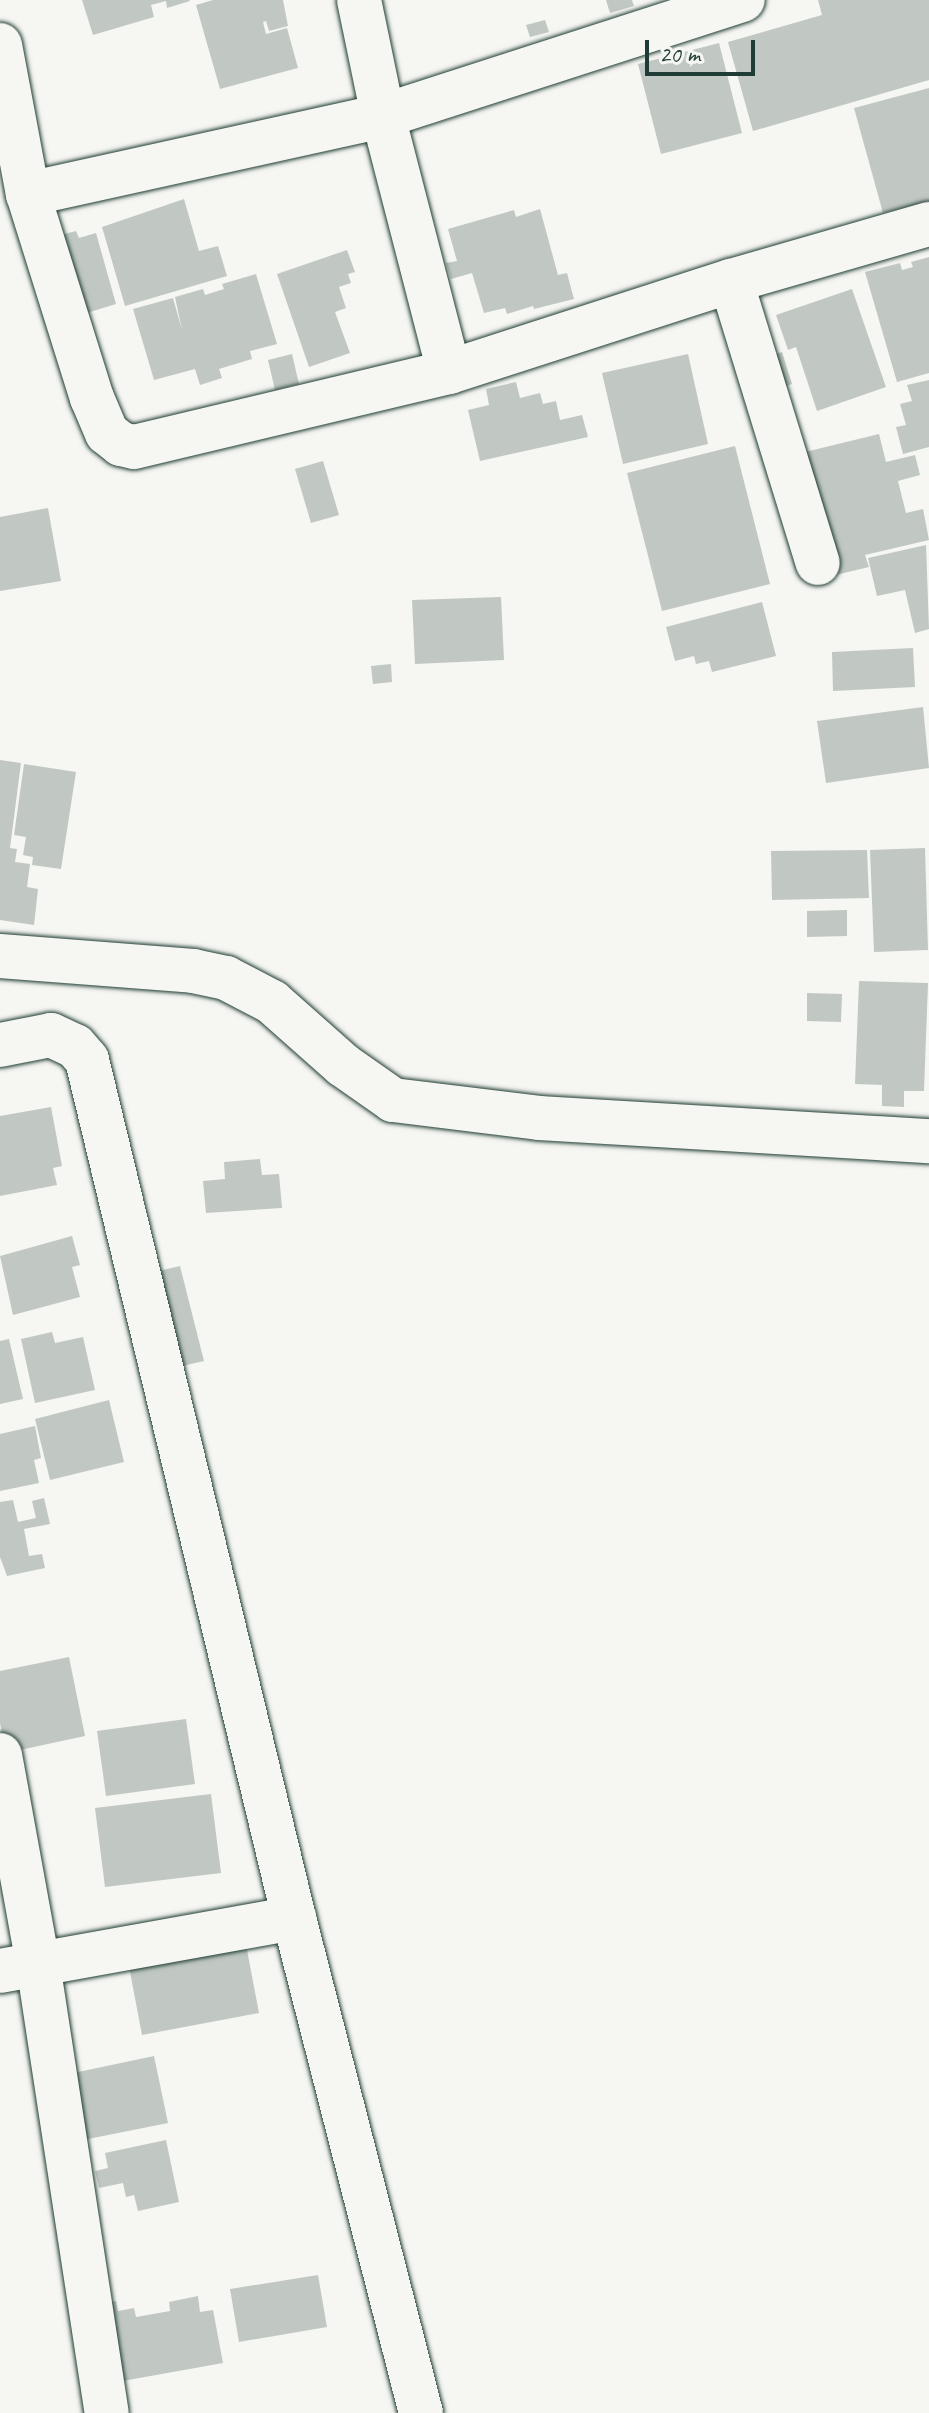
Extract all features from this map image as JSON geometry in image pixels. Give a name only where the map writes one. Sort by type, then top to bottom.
[{"type":"street","points":[[359,0],[383,116],[449,372]]},
{"type":"street","points":[[28,194],[383,116],[743,0]]},
{"type":"street","points":[[0,45],[28,194],[92,398],[107,433],[121,444],[149,447],[449,372],[731,281],[929,224]]},
{"type":"street","points":[[731,281],[818,563]]},
{"type":"street","points":[[0,956],[193,971],[226,978],[272,1002],[343,1065],[393,1100],[539,1118],[929,1141]]},
{"type":"street","points":[[0,1045],[51,1035],[75,1046],[87,1060],[294,1918],[421,2413]]},
{"type":"street","points":[[0,1755],[19,1968],[107,2413]]},
{"type":"street","points":[[19,1968],[294,1918]]},
{"type":"building","points":[[82,0],[190,1],[167,8],[166,1],[151,5],[154,17],[93,35]]},
{"type":"building","points":[[213,0],[283,0],[288,26],[269,31],[266,21],[263,22],[266,34],[287,28],[298,68],[220,89],[196,5]]},
{"type":"building","points":[[606,0],[632,0],[634,6],[610,13]]},
{"type":"building","points":[[818,0],[929,0],[929,80],[753,131],[728,42],[822,15]]},
{"type":"building","points":[[545,20],[549,32],[530,37],[526,25]]},
{"type":"building","points":[[719,43],[742,133],[661,154],[638,64]]},
{"type":"building","points":[[929,88],[929,201],[883,213],[854,108]]},
{"type":"building","points":[[184,199],[199,251],[218,246],[227,276],[125,306],[102,227]]},
{"type":"building","points":[[540,209],[558,275],[567,273],[574,299],[507,314],[505,308],[484,313],[472,273],[451,279],[446,263],[457,261],[448,229],[514,210],[516,217]]},
{"type":"building","points":[[76,231],[79,238],[96,233],[116,304],[80,315],[57,236]]},
{"type":"building","points":[[347,250],[355,272],[348,274],[351,283],[339,287],[346,308],[335,312],[350,353],[309,367],[277,274]]},
{"type":"building","points":[[929,257],[929,373],[897,382],[865,272],[900,263],[902,270],[913,267],[911,262]]},
{"type":"building","points":[[256,274],[277,344],[250,351],[252,359],[219,369],[222,378],[200,385],[195,369],[154,380],[133,309],[173,298],[182,330],[175,297],[203,289],[205,295],[224,289],[222,284]]},
{"type":"building","points":[[852,289],[886,387],[817,411],[796,347],[788,350],[776,315]]},
{"type":"building","points":[[782,352],[792,384],[773,390],[763,358]]},
{"type":"building","points":[[292,354],[299,384],[275,390],[268,360]]},
{"type":"building","points":[[688,354],[708,444],[623,464],[602,373]]},
{"type":"building","points":[[929,380],[929,447],[903,454],[896,427],[906,425],[900,404],[912,401],[907,385]]},
{"type":"building","points":[[516,382],[520,398],[540,393],[543,404],[556,401],[560,420],[582,415],[588,437],[480,461],[468,410],[489,405],[486,389]]},
{"type":"building","points":[[879,434],[886,462],[915,455],[920,475],[898,481],[906,513],[923,509],[929,540],[865,555],[869,567],[831,576],[801,453]]},
{"type":"building","points":[[735,446],[770,584],[662,611],[627,473]]},
{"type":"building","points":[[323,461],[339,515],[311,523],[295,469]]},
{"type":"building","points":[[48,508],[61,581],[0,591],[0,517]]},
{"type":"building","points":[[926,545],[929,629],[915,633],[905,590],[877,596],[868,558]]},
{"type":"building","points":[[501,597],[504,660],[415,664],[412,600]]},
{"type":"building","points":[[762,602],[776,656],[712,672],[709,661],[696,664],[694,656],[675,661],[666,627]]},
{"type":"building","points":[[913,648],[915,687],[833,691],[832,652]]},
{"type":"building","points":[[391,664],[392,682],[373,684],[371,666]]},
{"type":"building","points":[[923,707],[929,768],[826,783],[817,721]]},
{"type":"building","points":[[0,760],[21,763],[10,848],[17,849],[15,862],[30,864],[27,887],[38,889],[34,925],[0,920]]},
{"type":"building","points":[[24,764],[76,772],[61,869],[32,865],[33,857],[23,855],[26,837],[14,835]]},
{"type":"building","points":[[925,848],[928,950],[874,952],[870,850]]},
{"type":"building","points":[[867,850],[869,898],[772,900],[771,851]]},
{"type":"building","points":[[847,910],[847,936],[807,937],[807,911]]},
{"type":"building","points":[[859,981],[928,983],[924,1091],[904,1091],[904,1107],[882,1106],[882,1085],[855,1084]]},
{"type":"building","points":[[807,993],[842,994],[841,1022],[807,1021]]},
{"type":"building","points":[[51,1107],[62,1166],[53,1168],[57,1185],[0,1196],[0,1116]]},
{"type":"building","points":[[260,1159],[262,1175],[279,1174],[282,1208],[206,1213],[203,1181],[225,1179],[224,1162]]},
{"type":"building","points":[[72,1236],[80,1265],[72,1267],[80,1297],[13,1315],[0,1256]]},
{"type":"building","points":[[180,1266],[204,1361],[165,1370],[141,1275]]},
{"type":"building","points":[[52,1332],[55,1343],[83,1337],[95,1390],[35,1403],[21,1339]]},
{"type":"building","points":[[9,1339],[23,1399],[0,1404],[0,1341]]},
{"type":"building","points":[[109,1400],[124,1462],[50,1480],[35,1419]]},
{"type":"building","points":[[35,1426],[41,1458],[34,1460],[39,1483],[0,1491],[0,1434]]},
{"type":"building","points":[[44,1498],[50,1524],[24,1529],[29,1556],[42,1554],[45,1568],[7,1576],[0,1557],[0,1502],[13,1500],[18,1522],[36,1518],[32,1501]]},
{"type":"building","points":[[69,1657],[85,1736],[6,1753],[0,1723],[0,1671]]},
{"type":"building","points":[[186,1719],[195,1784],[106,1796],[97,1731]]},
{"type":"building","points":[[211,1794],[221,1873],[105,1887],[95,1808]]},
{"type":"building","points":[[244,1934],[259,2013],[142,2035],[127,1956]]},
{"type":"building","points":[[154,2056],[168,2123],[78,2141],[64,2075]]},
{"type":"building","points":[[166,2140],[179,2202],[138,2211],[134,2195],[126,2197],[123,2183],[99,2188],[95,2171],[108,2168],[105,2153]]},
{"type":"building","points":[[318,2275],[327,2327],[239,2342],[230,2289]]},
{"type":"building","points":[[198,2296],[200,2312],[213,2310],[223,2363],[117,2382],[102,2304],[116,2301],[118,2311],[134,2308],[136,2317],[170,2311],[169,2302]]}]
